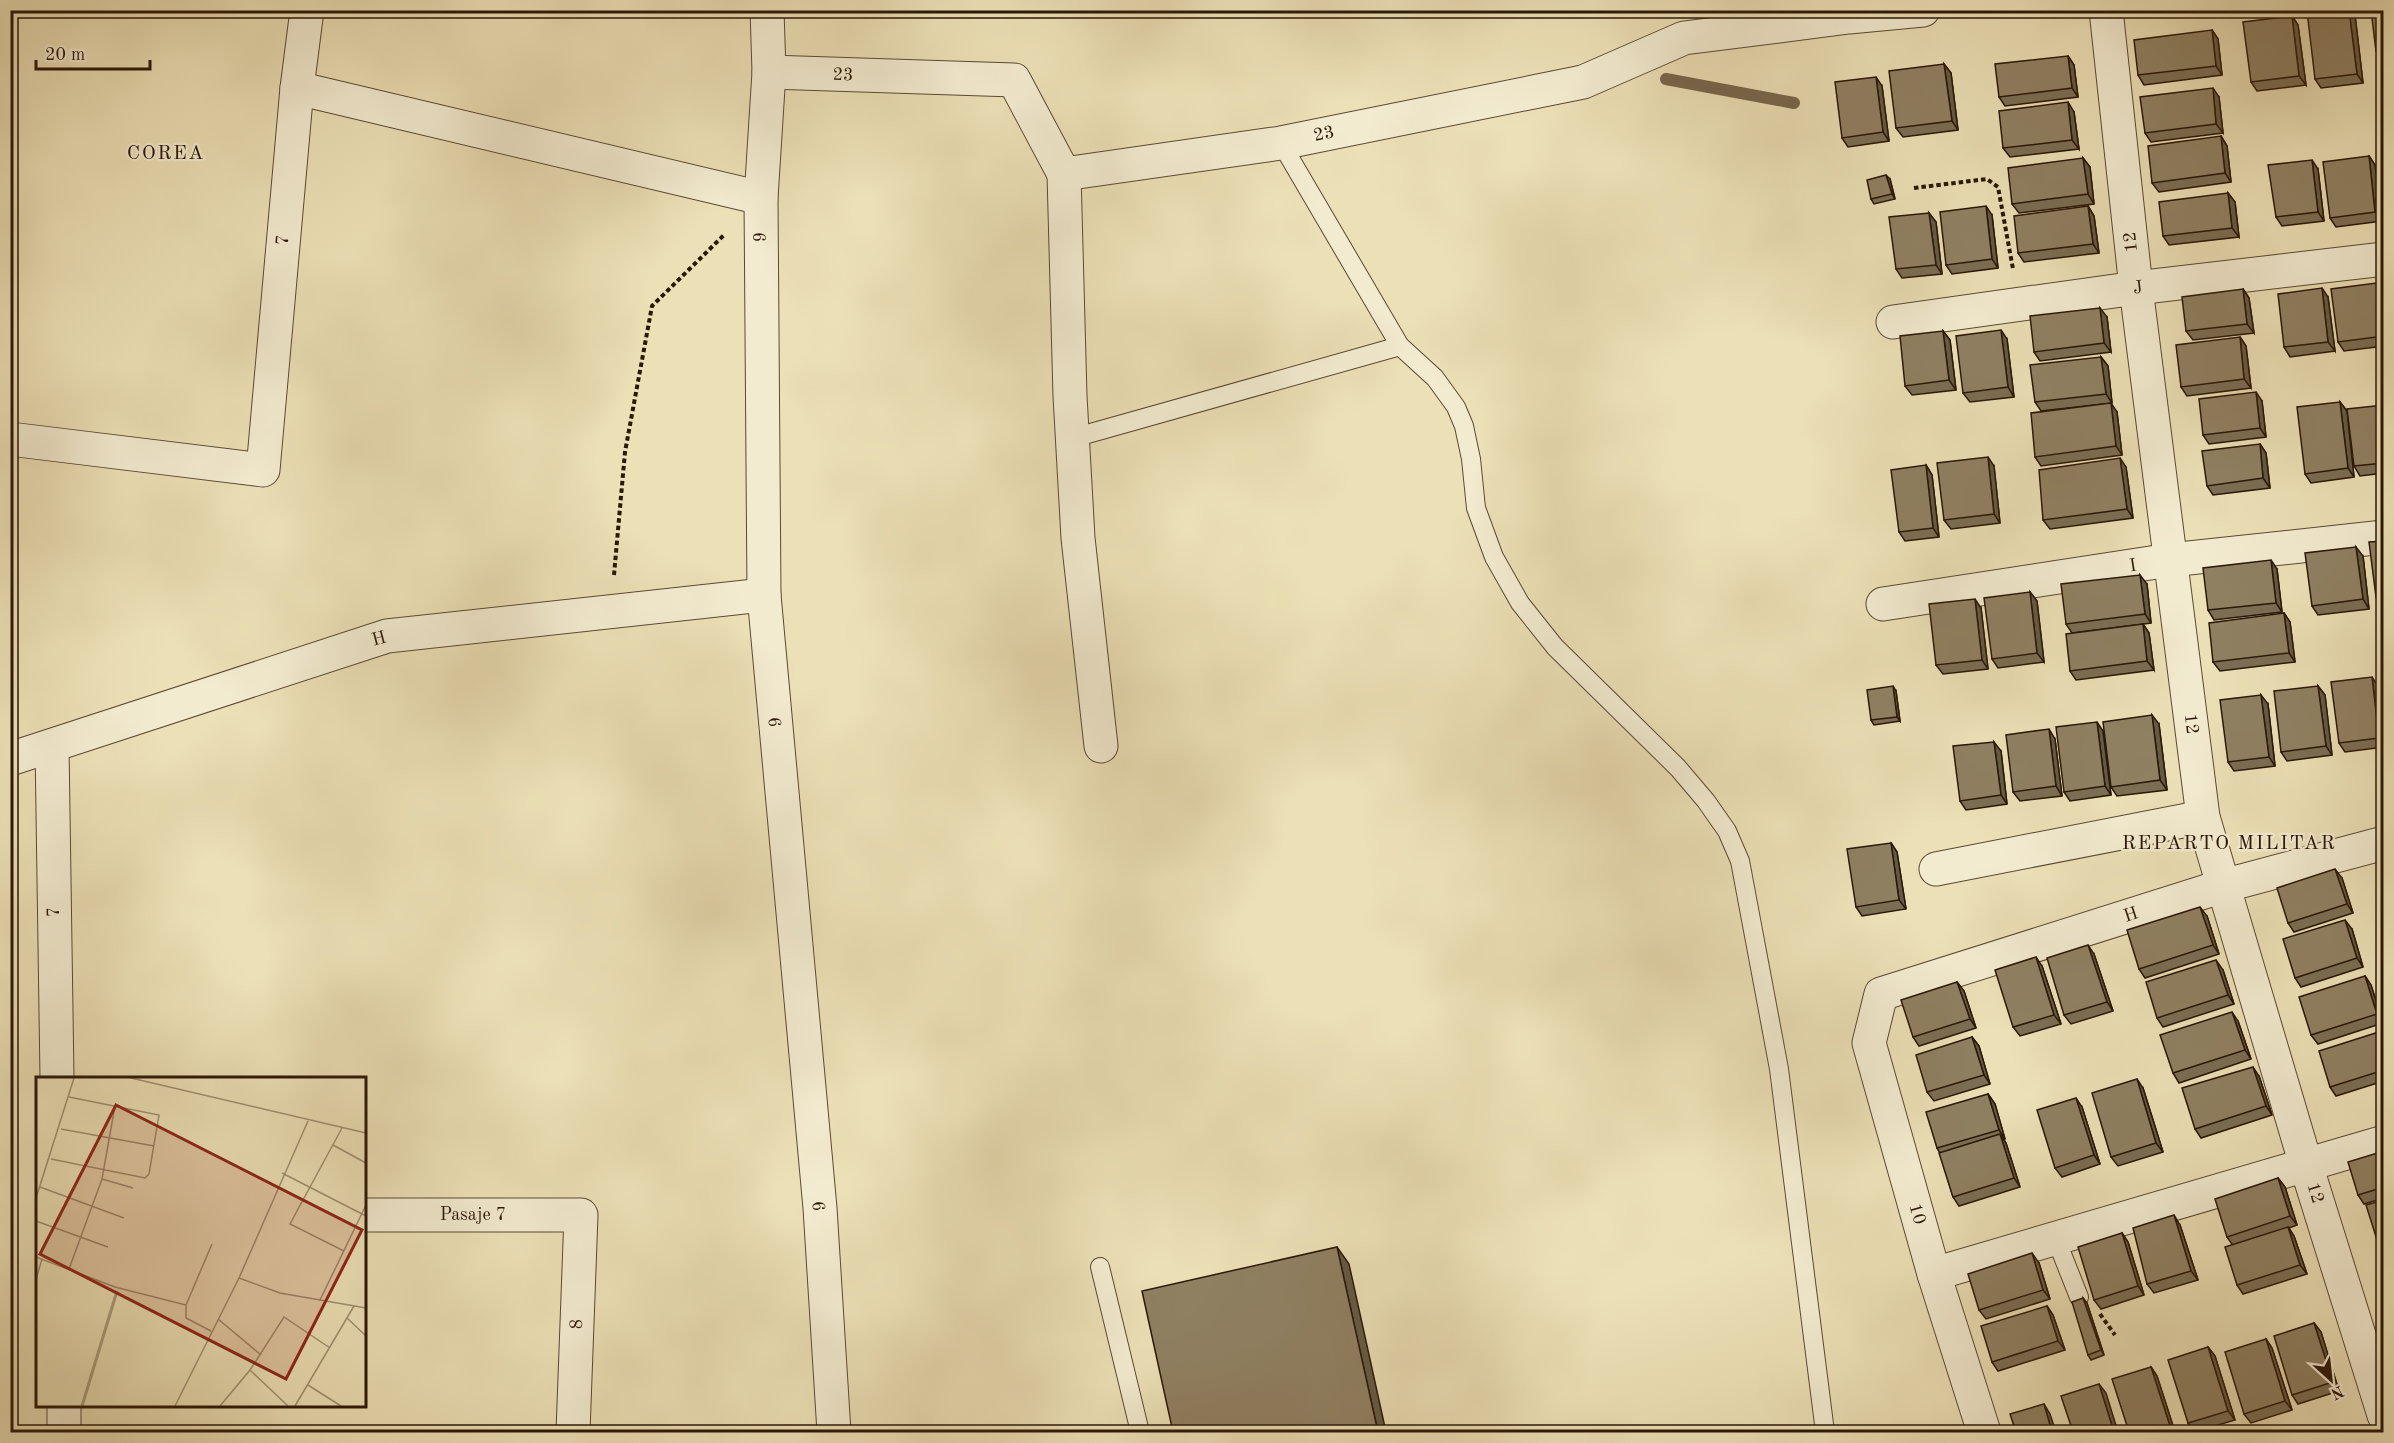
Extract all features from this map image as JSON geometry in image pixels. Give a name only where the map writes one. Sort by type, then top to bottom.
[{"type":"street","name":"7","points":[[10,439],[263,470],[297,88],[307,10]]},
{"type":"street","name":"9","points":[[767,10],[769,72],[761,198],[764,595],[820,1208],[834,1432]]},
{"type":"street","name":"23","points":[[769,72],[1014,80],[1064,174],[1281,143],[1583,82],[1684,38],[1849,14],[1923,10]]},
{"type":"street","name":"12","points":[[2106,10],[2136,288],[2203,817],[2306,1165],[2384,1415]]},
{"type":"street","points":[[297,88],[761,198]]},
{"type":"street","points":[[1064,174],[1078,538],[1101,746]]},
{"type":"street","name":"J","points":[[1893,322],[2136,288],[2384,259]]},
{"type":"street","name":"I","points":[[1883,604],[2170,560],[2384,537]]},
{"type":"street","name":"H","points":[[10,759],[387,636],[764,595]]},
{"type":"street","name":"7","points":[[52,746],[57,1077]]},
{"type":"street","points":[[1936,869],[2203,817]]},
{"type":"street","name":"H","points":[[1881,994],[2223,886],[2384,843]]},
{"type":"street","name":"10","points":[[1881,994],[1869,1043],[1934,1274],[1984,1432]]},
{"type":"street","points":[[1934,1274],[2384,1142]]},
{"type":"street","name":"Pasaje 7","points":[[366,1215],[581,1215]]},
{"type":"street","name":"8","points":[[573,1432],[581,1215]]},
{"type":"street","points":[[64,1407],[64,1432]]},
{"type":"street","points":[[2379,1432],[2384,1431]]},
{"type":"lane","points":[[1281,143],[1400,346],[1435,378],[1456,407],[1464,426],[1471,459],[1476,508],[1494,557],[1520,603],[1555,647],[1685,777],[1706,801],[1727,831],[1740,861],[1779,1068],[1825,1432]]},
{"type":"lane","points":[[1073,438],[1400,346]]},
{"type":"lane","points":[[2056,1239],[2079,1297]]},
{"type":"lane","points":[[1100,1267],[1140,1432]]},
{"type":"path","points":[[1914,188],[1987,179],[1994,182],[1998,187],[2013,273]]},
{"type":"path","points":[[611,611],[625,452],[652,306],[761,198]]},
{"type":"building","points":[[2349,10],[2357,74],[2315,79],[2307,11]]},
{"type":"building","points":[[2371,10],[2384,10],[2384,50],[2376,51]]},
{"type":"building","points":[[2292,16],[2299,76],[2251,82],[2243,22]]},
{"type":"building","points":[[2212,30],[2216,66],[2138,75],[2134,40]]},
{"type":"building","points":[[2068,56],[2072,88],[1999,97],[1995,64]]},
{"type":"building","points":[[1944,64],[1952,121],[1896,128],[1889,71]]},
{"type":"building","points":[[1876,77],[1883,132],[1842,138],[1835,82]]},
{"type":"building","points":[[2213,88],[2216,124],[2145,133],[2140,97]]},
{"type":"building","points":[[2068,102],[2072,140],[2003,148],[1999,111]]},
{"type":"building","points":[[2221,136],[2225,173],[2152,183],[2148,146]]},
{"type":"building","points":[[2369,156],[2375,212],[2330,218],[2323,162]]},
{"type":"building","points":[[2083,158],[2088,194],[2012,204],[2008,168]]},
{"type":"building","points":[[2312,160],[2318,212],[2276,217],[2268,165]]},
{"type":"building","points":[[1886,175],[1892,194],[1871,199],[1867,180]]},
{"type":"building","points":[[2228,193],[2232,228],[2163,236],[2159,202]]},
{"type":"building","points":[[1986,206],[1992,259],[1946,265],[1940,212]]},
{"type":"building","points":[[2088,206],[2093,244],[2018,253],[2014,216]]},
{"type":"building","points":[[1929,213],[1936,265],[1896,269],[1889,217]]},
{"type":"building","points":[[2384,282],[2384,336],[2338,342],[2331,289]]},
{"type":"building","points":[[2322,288],[2328,342],[2284,347],[2278,294]]},
{"type":"building","points":[[2243,289],[2247,324],[2186,331],[2182,297]]},
{"type":"building","points":[[2100,308],[2104,343],[2034,352],[2030,316]]},
{"type":"building","points":[[2001,330],[2008,387],[1963,393],[1956,336]]},
{"type":"building","points":[[1943,331],[1949,380],[1905,386],[1900,336]]},
{"type":"building","points":[[2240,337],[2244,379],[2181,387],[2176,345]]},
{"type":"building","points":[[2101,357],[2106,394],[2035,402],[2030,365]]},
{"type":"building","points":[[2256,392],[2260,428],[2203,435],[2199,399]]},
{"type":"building","points":[[2340,402],[2348,468],[2305,474],[2297,407]]},
{"type":"building","points":[[2111,403],[2116,446],[2035,457],[2031,413]]},
{"type":"building","points":[[2384,405],[2384,463],[2354,466],[2347,409]]},
{"type":"building","points":[[2260,444],[2263,478],[2207,486],[2202,451]]},
{"type":"building","points":[[1988,457],[1994,514],[1944,520],[1937,463]]},
{"type":"building","points":[[2120,458],[2127,509],[2043,520],[2039,470]]},
{"type":"building","points":[[1926,465],[1933,528],[1899,532],[1891,470]]},
{"type":"building","points":[[2384,541],[2384,596],[2376,597],[2369,542]]},
{"type":"building","points":[[2356,547],[2363,599],[2312,606],[2305,553]]},
{"type":"building","points":[[2271,560],[2276,603],[2208,610],[2203,568]]},
{"type":"building","points":[[2140,575],[2145,614],[2066,624],[2061,584]]},
{"type":"building","points":[[2030,592],[2037,653],[1992,659],[1984,598]]},
{"type":"building","points":[[1975,599],[1982,660],[1936,665],[1929,604]]},
{"type":"building","points":[[2284,613],[2289,653],[2213,662],[2209,623]]},
{"type":"building","points":[[2143,624],[2147,661],[2070,671],[2066,634]]},
{"type":"building","points":[[2372,677],[2379,738],[2339,743],[2331,682]]},
{"type":"building","points":[[1893,686],[1897,717],[1871,720],[1867,690]]},
{"type":"building","points":[[2318,686],[2326,746],[2281,752],[2274,691]]},
{"type":"building","points":[[2261,695],[2269,757],[2228,762],[2220,700]]},
{"type":"building","points":[[2152,715],[2160,780],[2111,787],[2103,722]]},
{"type":"building","points":[[2097,722],[2105,786],[2064,792],[2056,727]]},
{"type":"building","points":[[2049,729],[2056,786],[2013,792],[2006,735]]},
{"type":"building","points":[[1994,742],[2001,795],[1960,801],[1953,746]]},
{"type":"building","points":[[1891,843],[1899,900],[1856,907],[1847,849]]},
{"type":"building","points":[[2384,862],[2384,882],[2378,864]]},
{"type":"building","points":[[2335,869],[2347,904],[2288,923],[2277,888]]},
{"type":"building","points":[[2200,907],[2213,945],[2139,969],[2127,930]]},
{"type":"building","points":[[2345,920],[2357,958],[2295,978],[2283,939]]},
{"type":"building","points":[[2088,945],[2107,1002],[2064,1015],[2047,958]]},
{"type":"building","points":[[2036,957],[2054,1015],[2013,1027],[1995,970]]},
{"type":"building","points":[[2216,960],[2228,995],[2157,1018],[2146,982]]},
{"type":"building","points":[[2365,976],[2377,1014],[2311,1035],[2299,997]]},
{"type":"building","points":[[1957,982],[1970,1019],[1913,1037],[1901,1000]]},
{"type":"building","points":[[2232,1012],[2245,1050],[2173,1073],[2160,1035]]},
{"type":"building","points":[[2382,1031],[2384,1070],[2330,1087],[2319,1051]]},
{"type":"building","points":[[1972,1037],[1984,1075],[1927,1092],[1916,1055]]},
{"type":"building","points":[[2253,1067],[2266,1106],[2195,1129],[2182,1088]]},
{"type":"building","points":[[2137,1079],[2156,1143],[2111,1157],[2092,1093]]},
{"type":"building","points":[[1988,1094],[1999,1130],[1937,1148],[1926,1112]]},
{"type":"building","points":[[2076,1098],[2094,1155],[2055,1168],[2037,1110]]},
{"type":"building","points":[[2000,1134],[2014,1178],[1953,1197],[1939,1153]]},
{"type":"building","points":[[2384,1151],[2384,1187],[2358,1195],[2348,1162]]},
{"type":"building","points":[[2278,1178],[2290,1216],[2227,1237],[2215,1199]]},
{"type":"building","points":[[2384,1200],[2384,1241],[2378,1243],[2366,1205]]},
{"type":"building","points":[[2174,1215],[2191,1271],[2147,1284],[2133,1228]]},
{"type":"building","points":[[2288,1227],[2300,1265],[2237,1285],[2225,1247]]},
{"type":"building","points":[[2122,1233],[2138,1286],[2094,1300],[2078,1247]]},
{"type":"building","points":[[1337,1247],[1378,1432],[1173,1432],[1142,1291]]},
{"type":"building","points":[[2032,1253],[2043,1290],[1979,1310],[1968,1274]]},
{"type":"building","points":[[2083,1298],[2101,1350],[2088,1355],[2072,1302]]},
{"type":"building","points":[[2047,1306],[2058,1341],[1992,1362],[1981,1326]]},
{"type":"building","points":[[2314,1323],[2333,1382],[2292,1395],[2274,1336]]},
{"type":"building","points":[[2266,1339],[2285,1401],[2244,1414],[2225,1352]]},
{"type":"building","points":[[2208,1347],[2228,1411],[2188,1423],[2168,1360]]},
{"type":"building","points":[[2151,1367],[2171,1429],[2159,1432],[2129,1432],[2112,1379]]},
{"type":"building","points":[[2099,1384],[2114,1432],[2073,1432],[2061,1396]]},
{"type":"building","points":[[2044,1404],[2052,1432],[2016,1432],[2010,1414]]},
{"type":"waterway","points":[[1666,79],[1794,103]]},
{"type":"district","name":"COREA","points":[[166,154]]},
{"type":"district","name":"REPARTO MILITAR","points":[[2229,844]]}]
